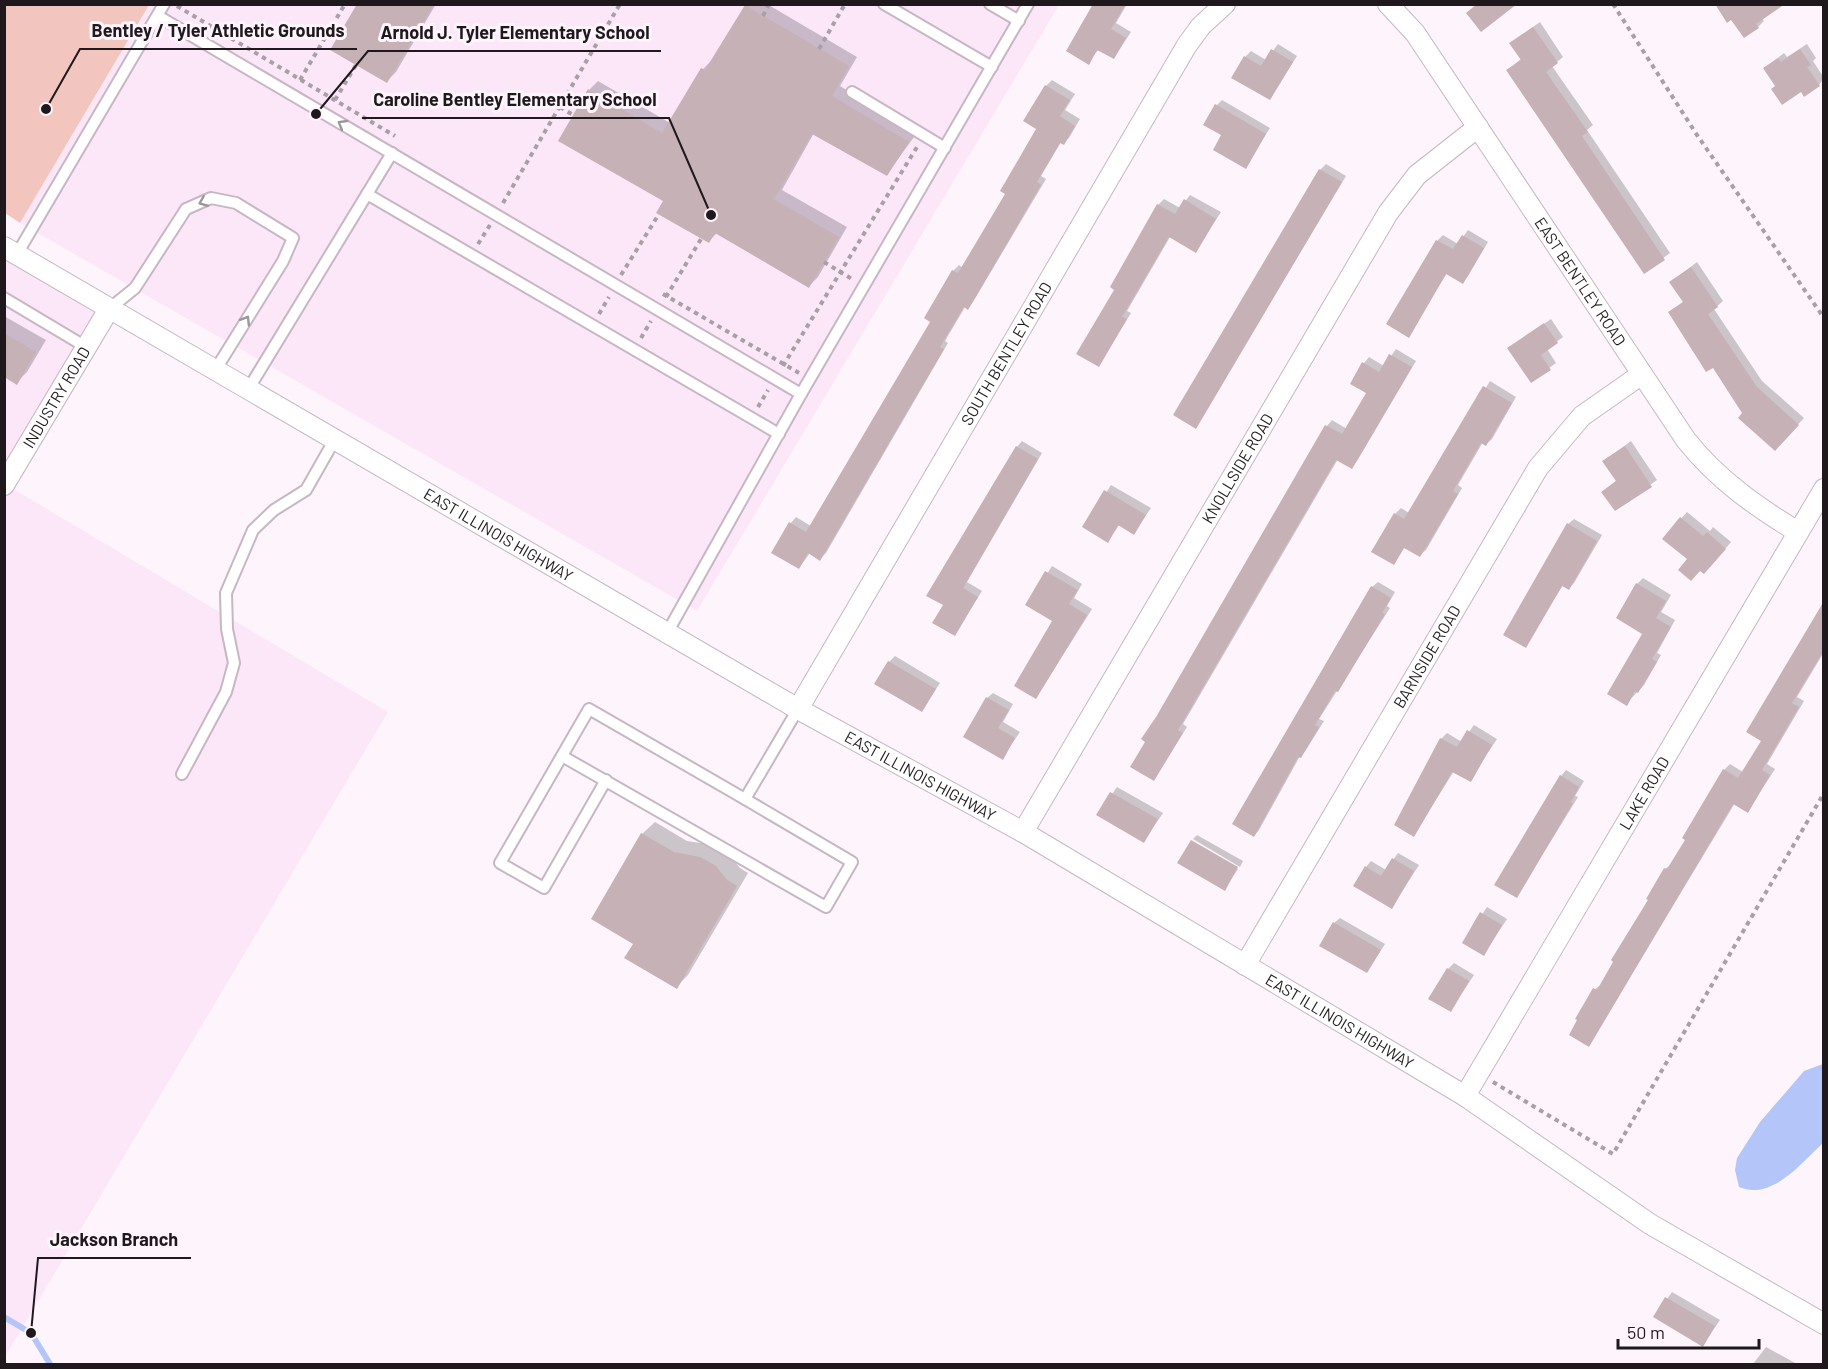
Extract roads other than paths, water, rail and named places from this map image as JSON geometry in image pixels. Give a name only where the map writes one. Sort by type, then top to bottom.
[{"type":"street","name":"SOUTH BENTLEY ROAD","points":[[798,709],[1187,45],[1202,26],[1225,4]]},
{"type":"street","name":"EAST BENTLEY ROAD","points":[[1388,4],[1410,26],[1686,440],[1705,462],[1749,501],[1798,532]]},
{"type":"street","name":"KNOLLSIDE ROAD","points":[[1023,832],[1388,213],[1417,175],[1479,127]]},
{"type":"street","name":"EAST ILLINOIS HIGHWAY","points":[[9,253],[249,388],[798,709],[1023,832],[1465,1096],[1650,1224],[1824,1324]]},
{"type":"street","name":"INDUSTRY ROAD","points":[[4,485],[109,309]]},
{"type":"street","name":"BARNSIDE ROAD","points":[[1245,965],[1538,468],[1582,416],[1641,374]]},
{"type":"street","name":"LAKE ROAD","points":[[1465,1096],[1824,489]]},
{"type":"lane","points":[[9,253],[164,4]]},
{"type":"lane","points":[[884,4],[992,67]]},
{"type":"lane","points":[[990,4],[1019,21]]},
{"type":"lane","points":[[667,633],[801,394],[1028,4]]},
{"type":"lane","points":[[158,16],[801,394]]},
{"type":"lane","points":[[852,92],[945,148]]},
{"type":"lane","points":[[249,388],[392,153]]},
{"type":"lane","points":[[367,194],[779,434]]},
{"type":"lane","points":[[109,309],[135,288],[186,209],[211,198],[236,203],[293,238],[283,261],[216,369]]},
{"type":"lane","points":[[4,298],[86,347]]},
{"type":"lane","points":[[182,774],[226,692],[234,663],[227,629],[226,593],[253,530],[274,510],[306,490],[335,439]]},
{"type":"lane","points":[[562,756],[606,780],[826,907],[852,862],[590,709],[562,756],[500,863],[544,888],[606,780]]},
{"type":"lane","points":[[745,799],[798,709]]},
{"type":"water","points":[[1823,1064],[1823,1143],[1785,1178],[1774,1185],[1751,1190],[1739,1187],[1735,1170],[1737,1158],[1760,1122],[1804,1071]]},
{"type":"waterway","points":[[4,1317],[31,1333],[50,1364]]},
{"type":"place","name":"Bentley / Tyler Athletic Grounds","points":[[46,109]]},
{"type":"place","name":"Arnold J. Tyler Elementary School","points":[[316,114]]},
{"type":"place","name":"Caroline Bentley Elementary School","points":[[711,215]]},
{"type":"place","name":"Jackson Branch","points":[[31,1333]]}]
